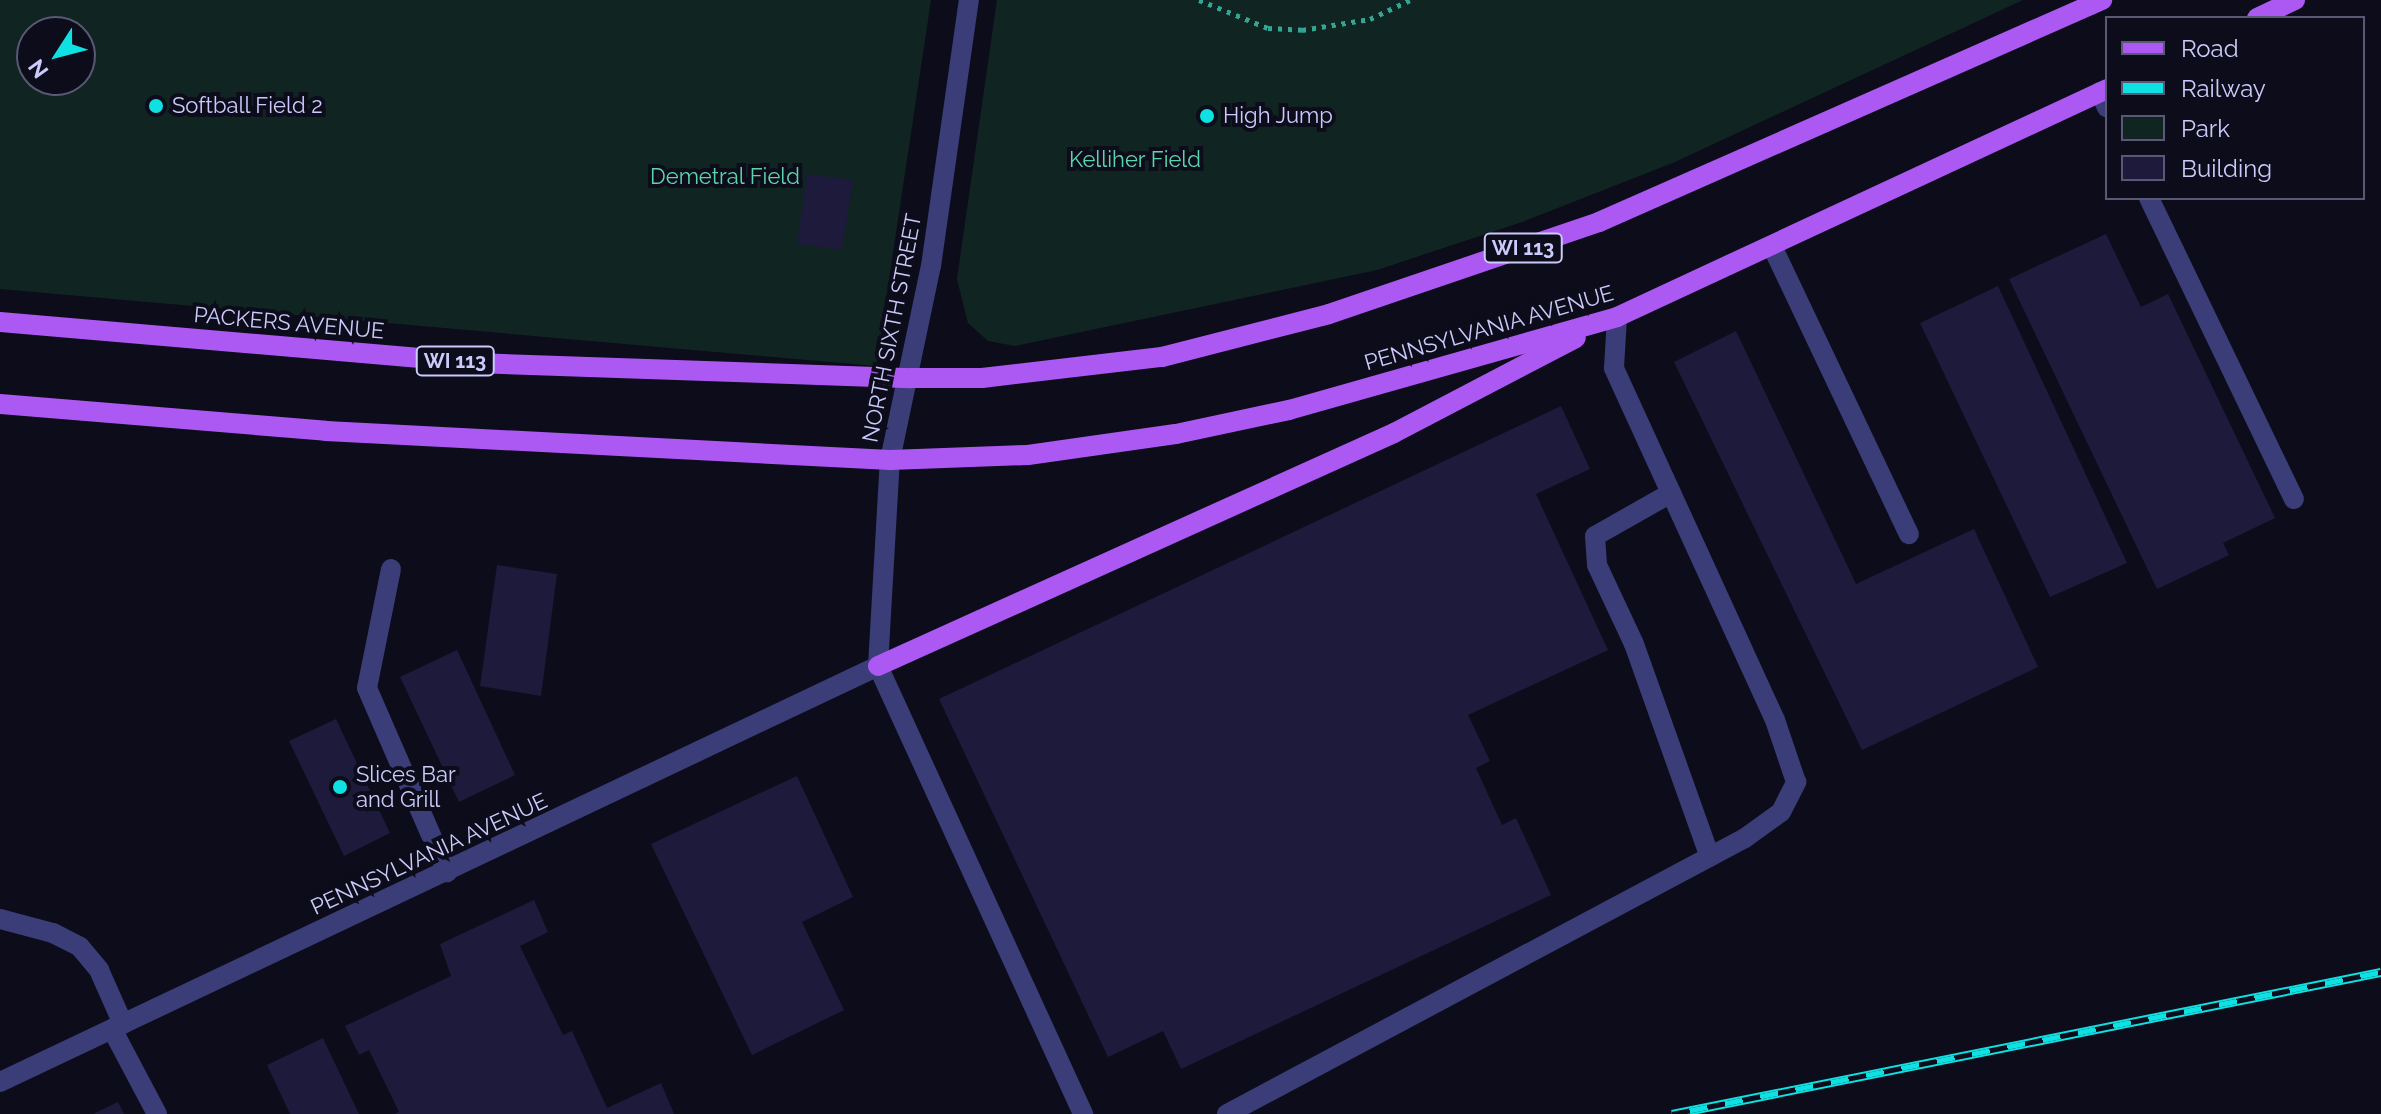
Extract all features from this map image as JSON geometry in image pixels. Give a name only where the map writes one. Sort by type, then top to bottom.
[{"type":"main road","name":"WI 113","points":[[911,378],[982,378],[1162,357],[1329,314],[1599,222],[2102,0]]},
{"type":"main road","points":[[2261,16],[2295,0]]},
{"type":"main road","name":"PENNSYLVANIA AVENUE","points":[[890,460],[1028,455],[1176,434],[1289,410],[1617,317],[2105,96]]},
{"type":"main road","points":[[878,666],[1394,433],[1617,317]]},
{"type":"main road","name":"PACKERS AVENUE","points":[[0,322],[475,363],[911,378]]},
{"type":"main road","points":[[0,404],[326,431],[890,460]]},
{"type":"street","name":"NORTH SIXTH STREET","points":[[878,666],[890,460],[911,378],[969,0]]},
{"type":"street","points":[[2150,200],[2294,499]]},
{"type":"street","points":[[1772,246],[1909,534]]},
{"type":"street","points":[[1227,1114],[1710,857],[1781,812],[1796,782],[1775,720],[1614,368],[1617,317]]},
{"type":"street","points":[[1671,493],[1595,536],[1597,565],[1634,644],[1710,857]]},
{"type":"street","points":[[391,569],[367,688],[447,872]]},
{"type":"street","points":[[878,666],[1083,1114]]},
{"type":"street","name":"PENNSYLVANIA AVENUE","points":[[0,1082],[878,666]]},
{"type":"street","points":[[0,919],[53,933],[80,947],[99,970],[118,1026],[157,1114]]},
{"type":"path","points":[[1199,0],[1268,28],[1302,30],[1370,19],[1410,0]]},
{"type":"green space","name":"Demetral Field","points":[[0,0],[931,0],[876,366],[0,289]]},
{"type":"green space","name":"Kelliher Field","points":[[997,0],[2023,0],[1675,162],[1522,222],[1377,270],[1015,346],[988,341],[968,323],[957,279]]},
{"type":"building","points":[[807,174],[853,180],[842,250],[797,244]]},
{"type":"building","points":[[2106,234],[2141,307],[2168,294],[2275,518],[2223,543],[2229,555],[2157,589],[2009,279]]},
{"type":"building","points":[[1998,286],[2127,563],[2050,597],[1920,323]]},
{"type":"building","points":[[1736,331],[1856,584],[1974,529],[2038,667],[1862,750],[1674,362]]},
{"type":"building","points":[[1561,406],[1590,469],[1536,494],[1608,650],[1468,715],[1490,761],[1476,768],[1502,825],[1516,818],[1551,895],[1181,1069],[1163,1031],[1108,1057],[939,699]]},
{"type":"building","points":[[497,565],[557,574],[541,696],[480,686]]},
{"type":"building","points":[[457,650],[515,775],[459,802],[400,677]]},
{"type":"building","name":"Slices Bar and Grill","points":[[336,719],[390,833],[344,856],[289,741]]},
{"type":"building","points":[[797,776],[853,897],[802,922],[844,1010],[752,1055],[651,844]]},
{"type":"building","points":[[534,900],[548,932],[520,946],[563,1035],[572,1031],[607,1108],[661,1083],[674,1114],[394,1114],[399,1112],[369,1050],[359,1055],[345,1026],[451,976],[440,944]]},
{"type":"building","points":[[323,1038],[359,1114],[290,1114],[267,1065]]},
{"type":"building","points":[[118,1102],[124,1114],[93,1114]]},
{"type":"railway","points":[[1672,1114],[2381,972]]},
{"type":"place","name":"Softball Field 2","points":[[156,106]]},
{"type":"place","name":"High Jump","points":[[1207,116]]},
{"type":"place","name":"Slices Bar and Grill","points":[[340,787]]}]
